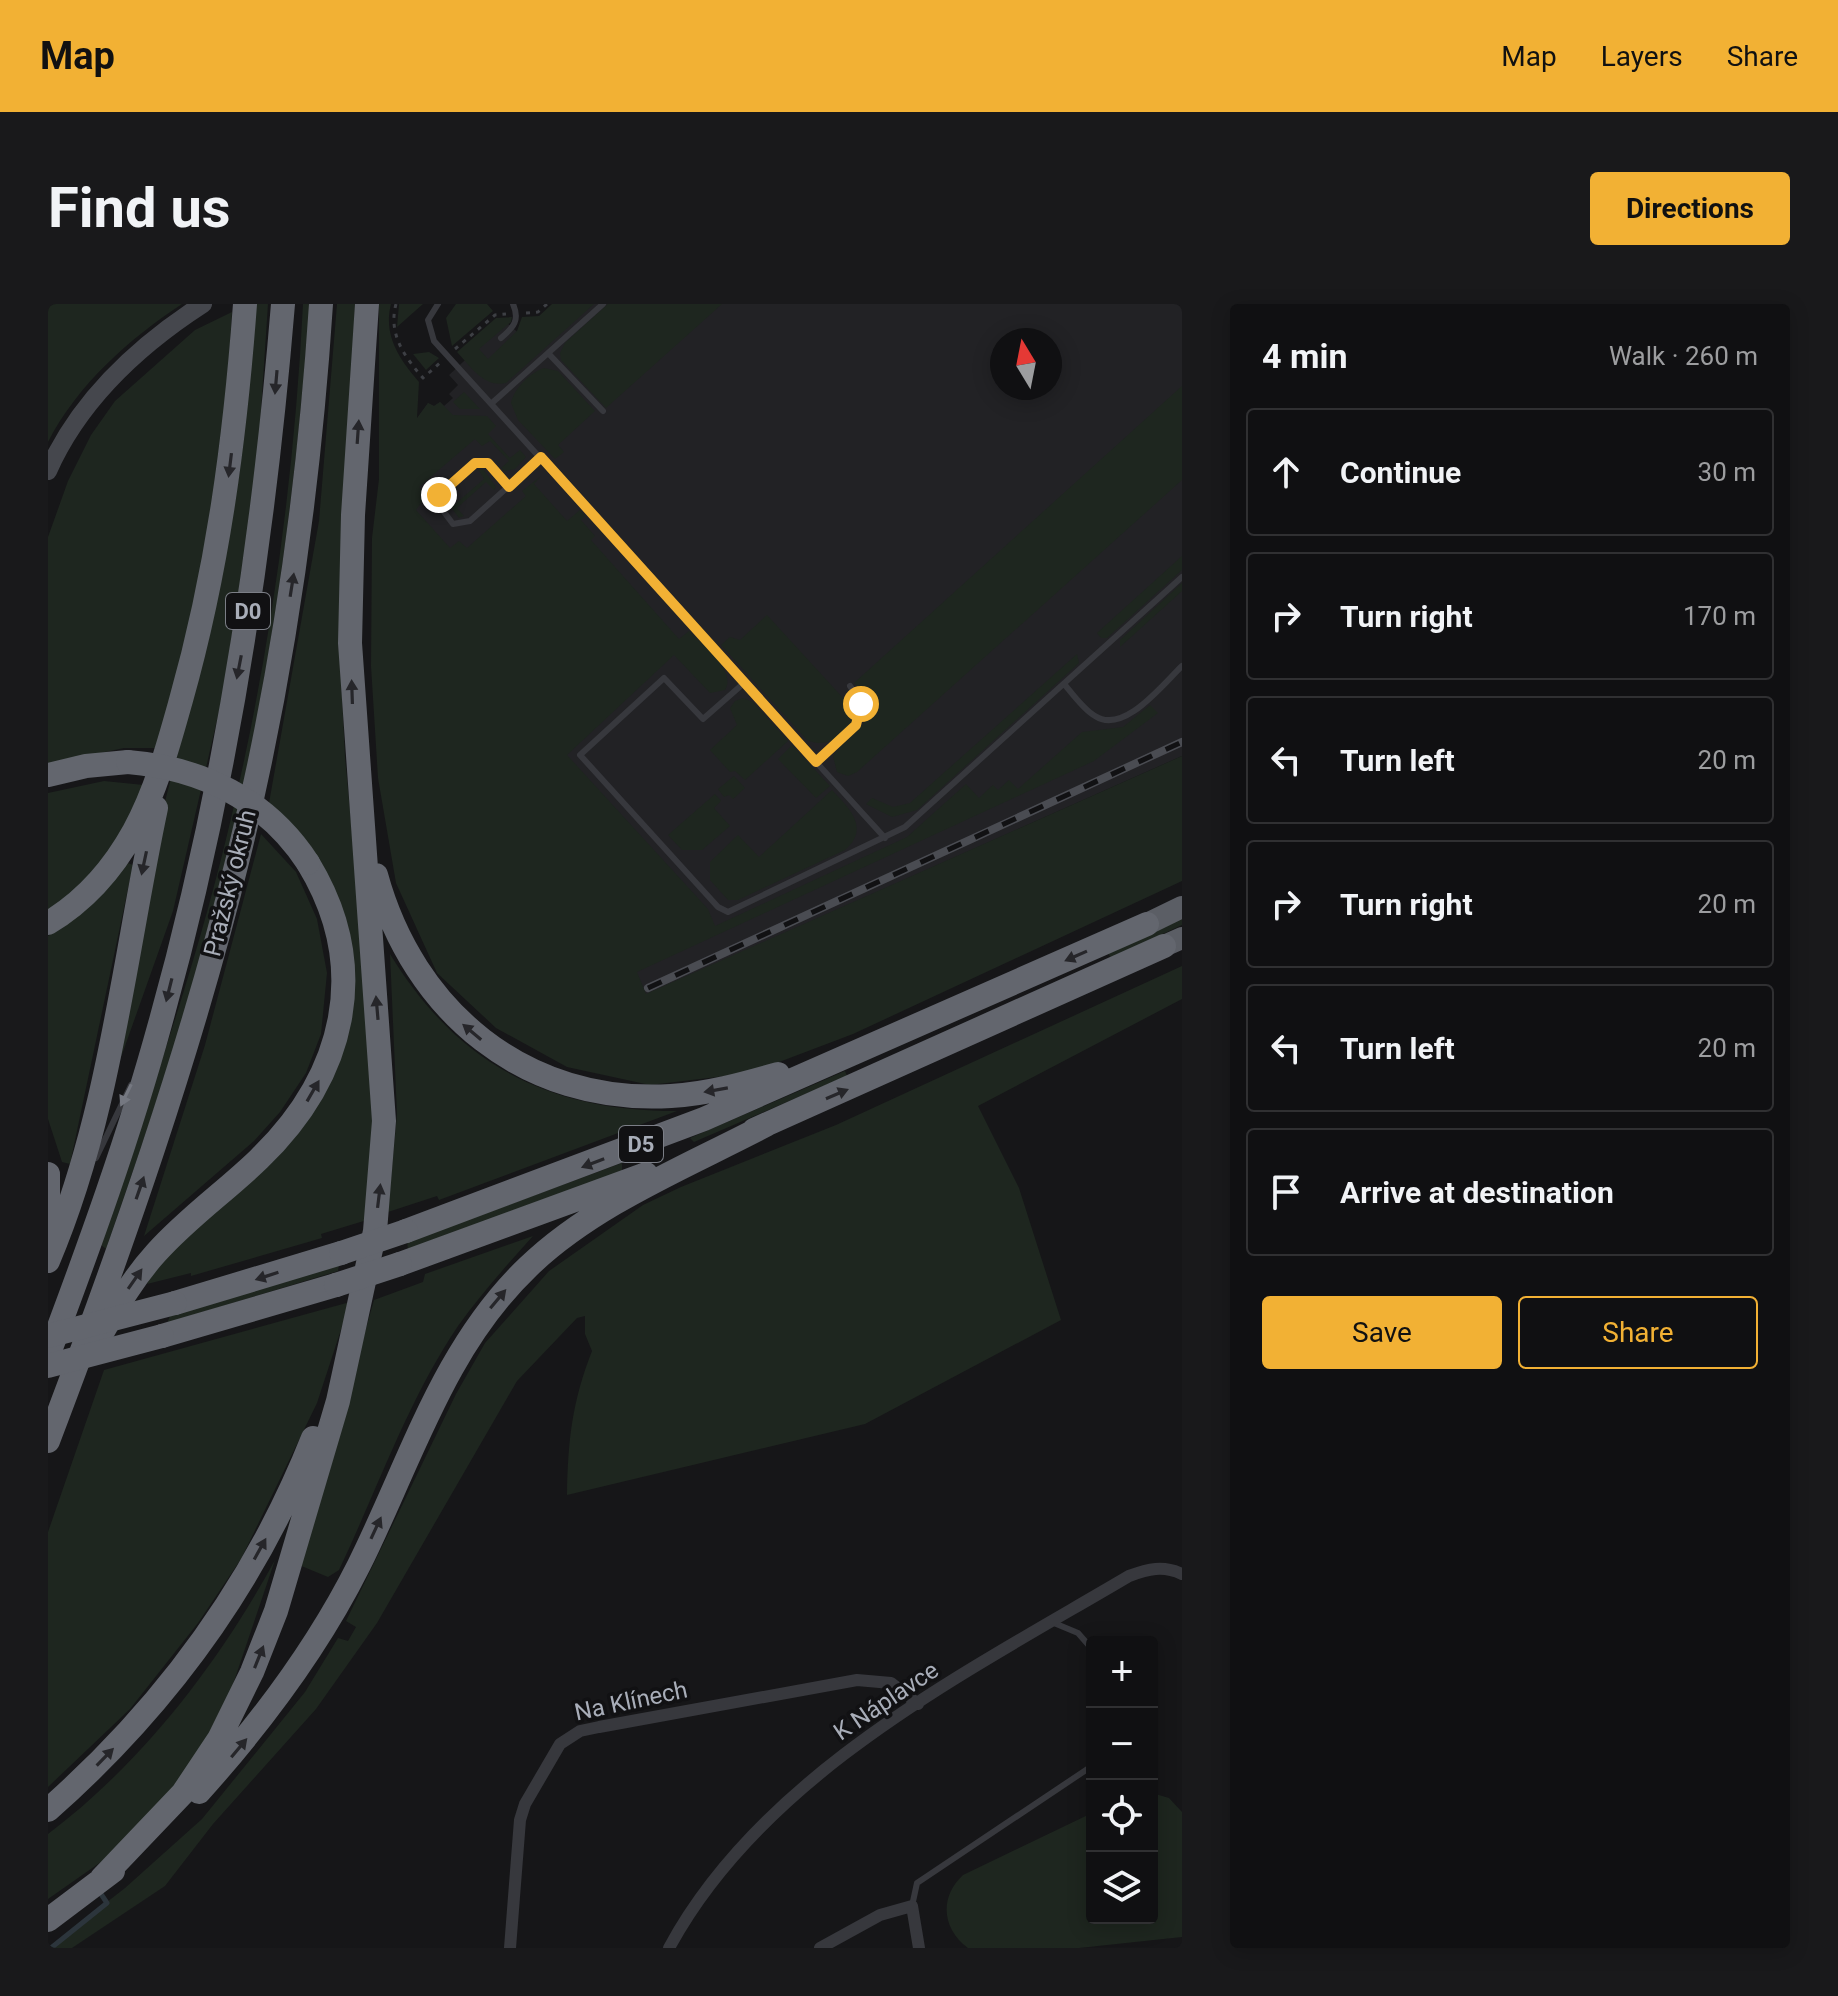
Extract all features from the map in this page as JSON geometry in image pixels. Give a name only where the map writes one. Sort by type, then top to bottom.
[{"type":"highway","points":[[48,1261],[57,1219],[99,1095],[172,732],[195,649],[221,528],[233,446],[245,304]]},
{"type":"highway","name":"Pražský okruh","points":[[48,1356],[108,1189],[160,1024],[200,857],[242,651],[268,471],[283,304]]},
{"type":"highway","name":"Pražský okruh","points":[[48,1441],[168,1105],[239,854],[271,706],[295,565],[321,304]]},
{"type":"highway","points":[[102,1878],[183,1793],[219,1739],[252,1672],[276,1611],[334,1415],[377,1216],[384,1121],[351,671],[351,575],[367,304]]},
{"type":"highway","points":[[48,923],[88,893],[116,860],[143,812],[172,732]]},
{"type":"highway","points":[[48,775],[86,766],[128,762],[177,768],[220,784],[267,815],[308,863],[330,905],[343,962],[341,1018],[326,1067],[311,1097],[273,1144],[172,1236],[146,1264],[66,1393]]},
{"type":"highway","points":[[357,770],[373,863],[384,902],[406,953],[428,987],[454,1016],[486,1043],[521,1064],[581,1089],[632,1096],[671,1096],[744,1084],[872,1048]]},
{"type":"highway","points":[[1147,924],[1182,907]]},
{"type":"highway","name":"D5","points":[[48,1366],[336,1285],[565,1206],[766,1125],[1147,924]]},
{"type":"highway","name":"D5","points":[[48,1334],[75,1330],[175,1303],[406,1231],[622,1152],[872,1048],[976,1016],[1173,942]]},
{"type":"highway","points":[[48,1920],[138,1854],[197,1795],[245,1740],[302,1662],[358,1567],[446,1378],[471,1335],[510,1286],[543,1253],[587,1222],[766,1125]]},
{"type":"highway","points":[[48,1174],[57,1219]]},
{"type":"highway","points":[[48,1810],[149,1709],[231,1600],[298,1476],[361,1300]]},
{"type":"main road","points":[[48,471],[64,441],[103,387],[157,336],[203,304]]},
{"type":"street","name":"K Náplavce","points":[[669,1948],[697,1903],[734,1857],[814,1778],[865,1738],[1051,1622],[1149,1569],[1166,1568],[1182,1574]]},
{"type":"street","name":"Na Klínech","points":[[510,1948],[520,1820],[525,1804],[560,1744],[569,1737],[599,1727],[857,1680],[891,1683],[918,1704]]},
{"type":"street","points":[[820,1948],[880,1915],[912,1906],[919,1948]]},
{"type":"lane","points":[[438,304],[428,320],[431,337],[885,838]]},
{"type":"lane","points":[[501,338],[514,326],[517,313],[513,304]]},
{"type":"lane","points":[[492,403],[603,304]]},
{"type":"lane","points":[[548,353],[603,411]]},
{"type":"lane","points":[[509,487],[488,463],[478,462],[439,495],[439,508],[453,524],[464,525],[509,487],[541,457]]},
{"type":"lane","points":[[744,683],[703,719],[664,678],[580,755],[722,910],[734,910],[905,827],[1182,577]]},
{"type":"lane","points":[[1064,684],[1091,714],[1114,720],[1129,714],[1182,666]]},
{"type":"lane","points":[[816,762],[860,720],[861,704],[850,686]]},
{"type":"lane","points":[[57,1219],[160,1024]]},
{"type":"lane","points":[[1051,1622],[1078,1633],[1086,1642]]},
{"type":"lane","points":[[912,1906],[917,1883],[1086,1770]]},
{"type":"path","points":[[396,304],[392,325],[406,359],[423,378],[442,361]]},
{"type":"path","points":[[455,349],[495,315],[538,312],[547,304]]},
{"type":"shaded area","points":[[48,304],[182,304],[106,364],[74,401],[48,442]]},
{"type":"shaded area","points":[[255,304],[268,304],[257,471],[223,694],[173,911],[119,1063],[155,841],[222,577],[240,470]]},
{"type":"shaded area","points":[[303,304],[310,304],[290,510],[258,714],[229,849],[188,1001],[106,1249],[101,1245],[181,999],[235,802],[280,554],[298,387]]},
{"type":"shaded area","points":[[337,304],[355,304],[340,655],[345,757],[375,1081],[367,1220],[321,1234],[322,1238],[191,1276],[191,1273],[147,1284],[165,1250],[311,1112],[349,948],[269,803],[319,521]]},
{"type":"shaded area","points":[[379,304],[391,304],[389,326],[394,346],[419,382],[417,418],[428,403],[434,406],[440,402],[453,415],[487,416],[496,426],[488,434],[510,458],[520,450],[526,457],[515,469],[505,471],[501,468],[509,461],[490,441],[482,446],[475,439],[419,487],[426,496],[416,510],[450,548],[459,541],[467,548],[526,496],[522,491],[541,476],[534,484],[567,521],[580,510],[585,516],[581,520],[595,536],[591,540],[679,639],[689,631],[722,667],[726,675],[725,690],[710,693],[674,655],[567,755],[708,909],[715,926],[907,837],[966,784],[979,798],[993,785],[998,790],[1009,780],[1018,789],[1082,732],[1123,727],[1150,705],[1158,713],[1094,761],[637,972],[646,994],[1182,756],[1182,881],[853,1034],[750,1073],[650,1085],[567,1067],[496,1028],[437,973],[396,883],[378,778],[371,666],[372,538],[379,479]]},
{"type":"shaded area","points":[[399,304],[423,304],[397,327]]},
{"type":"shaded area","points":[[456,304],[487,304],[493,311],[452,346],[446,318]]},
{"type":"shaded area","points":[[552,304],[594,304],[506,383],[498,384],[484,379],[457,352],[496,318],[512,317],[511,322],[479,349],[488,359],[517,331],[522,317],[539,316]]},
{"type":"shaded area","points":[[559,304],[1182,304],[1182,756],[646,995],[636,972],[394,667],[417,419],[428,403],[434,406],[440,402],[444,406],[453,398],[449,394],[458,385],[449,375],[506,322],[524,338]]},
{"type":"shaded area","points":[[608,304],[722,304],[606,408],[561,360],[560,353],[565,343]]},
{"type":"shaded area","points":[[232,312],[223,423],[208,533],[172,695],[156,748],[124,748],[48,764],[48,537],[68,481],[91,435],[115,401],[195,330]]},
{"type":"shaded area","points":[[429,352],[439,358],[426,370],[413,354]]},
{"type":"shaded area","points":[[544,368],[558,371],[595,411],[558,445],[564,452],[555,459],[518,420],[511,403],[523,382]]},
{"type":"shaded area","points":[[1182,386],[1182,480],[857,772],[848,776],[837,772],[833,756],[858,731],[867,715],[868,706],[854,683]]},
{"type":"shaded area","points":[[464,392],[480,409],[460,409],[453,402]]},
{"type":"shaded area","points":[[478,469],[484,470],[496,487],[494,490],[486,482],[457,508],[464,516],[459,518],[445,499],[454,505],[484,479]]},
{"type":"shaded area","points":[[1182,556],[1182,570],[1107,638],[1101,638],[1097,633]]},
{"type":"shaded area","points":[[1182,583],[1182,591],[1120,647],[1120,640]]},
{"type":"shaded area","points":[[767,615],[844,699],[851,694],[855,714],[846,732],[837,738],[817,743],[807,740],[721,645],[730,637],[740,640]]},
{"type":"shaded area","points":[[1077,654],[1079,663],[917,810],[892,817],[866,804],[872,798],[893,807],[910,803]]},
{"type":"shaded area","points":[[743,698],[753,702],[788,741],[745,780],[735,771],[730,772],[710,750],[737,725],[730,708],[735,701]]},
{"type":"shaded area","points":[[792,745],[830,786],[816,798],[778,759]]},
{"type":"shaded area","points":[[734,776],[745,788],[733,799],[729,795],[724,797],[718,789]]},
{"type":"shaded area","points":[[104,781],[144,785],[130,820],[93,877],[48,912],[48,793]]},
{"type":"shaded area","points":[[832,790],[851,812],[857,826],[852,842],[845,850],[738,900],[728,900],[710,880],[710,862],[738,835],[759,857]]},
{"type":"shaded area","points":[[715,794],[721,801],[714,808],[730,826],[702,850],[682,850],[668,835]]},
{"type":"shaded area","points":[[261,834],[296,872],[317,919],[327,973],[321,1034],[306,1073],[280,1112],[254,1141],[144,1236],[205,1045]]},
{"type":"shaded area","points":[[128,863],[133,865],[70,1164],[62,1162],[48,1119],[48,936],[87,909]]},
{"type":"shaded area","points":[[1182,918],[1182,925],[1111,958],[1108,953]]},
{"type":"shaded area","points":[[390,954],[417,993],[445,1025],[477,1052],[511,1074],[547,1091],[587,1102],[630,1109],[677,1111],[439,1200],[437,1196],[388,1212],[397,1114]]},
{"type":"shaded area","points":[[1182,966],[1182,999],[978,1106],[1019,1188],[1061,1320],[865,1424],[567,1495],[572,1422],[592,1351],[585,1334],[585,1316],[577,1318],[517,1381],[377,1623],[316,1709],[213,1824],[165,1886],[72,1948],[48,1948],[125,1888],[202,1819],[305,1692],[338,1638],[348,1641],[356,1627],[346,1621],[456,1394],[485,1343],[549,1271],[643,1205],[836,1125]]},
{"type":"shaded area","points":[[845,1071],[847,1076],[694,1142],[690,1138]]},
{"type":"shaded area","points":[[622,1163],[622,1171],[408,1249],[407,1242]]},
{"type":"shaded area","points":[[533,1236],[476,1303],[440,1354],[408,1415],[339,1570],[328,1577],[299,1565],[374,1300],[423,1282],[425,1274]]},
{"type":"shaded area","points":[[339,1264],[338,1271],[167,1323],[171,1314]]},
{"type":"shaded area","points":[[350,1302],[317,1403],[241,1559],[198,1623],[130,1709],[48,1787],[48,1532],[104,1370]]},
{"type":"shaded area","points":[[275,1560],[228,1699],[188,1772],[108,1857],[48,1899],[48,1834],[115,1776],[176,1709],[229,1636]]},
{"type":"shaded area","points":[[1158,1795],[1169,1798],[1182,1812],[1182,1937],[1079,1948],[968,1948],[953,1932],[947,1913],[950,1893],[963,1875],[1086,1816],[1086,1924],[1158,1924]]},
{"type":"waterway","points":[[51,1948],[107,1903],[101,1894]]},
{"type":"railway","points":[[648,988],[1182,742]]},
{"type":"route","points":[[439,495],[475,463],[488,463],[509,487],[541,457],[816,762],[860,720],[861,704]]}]
